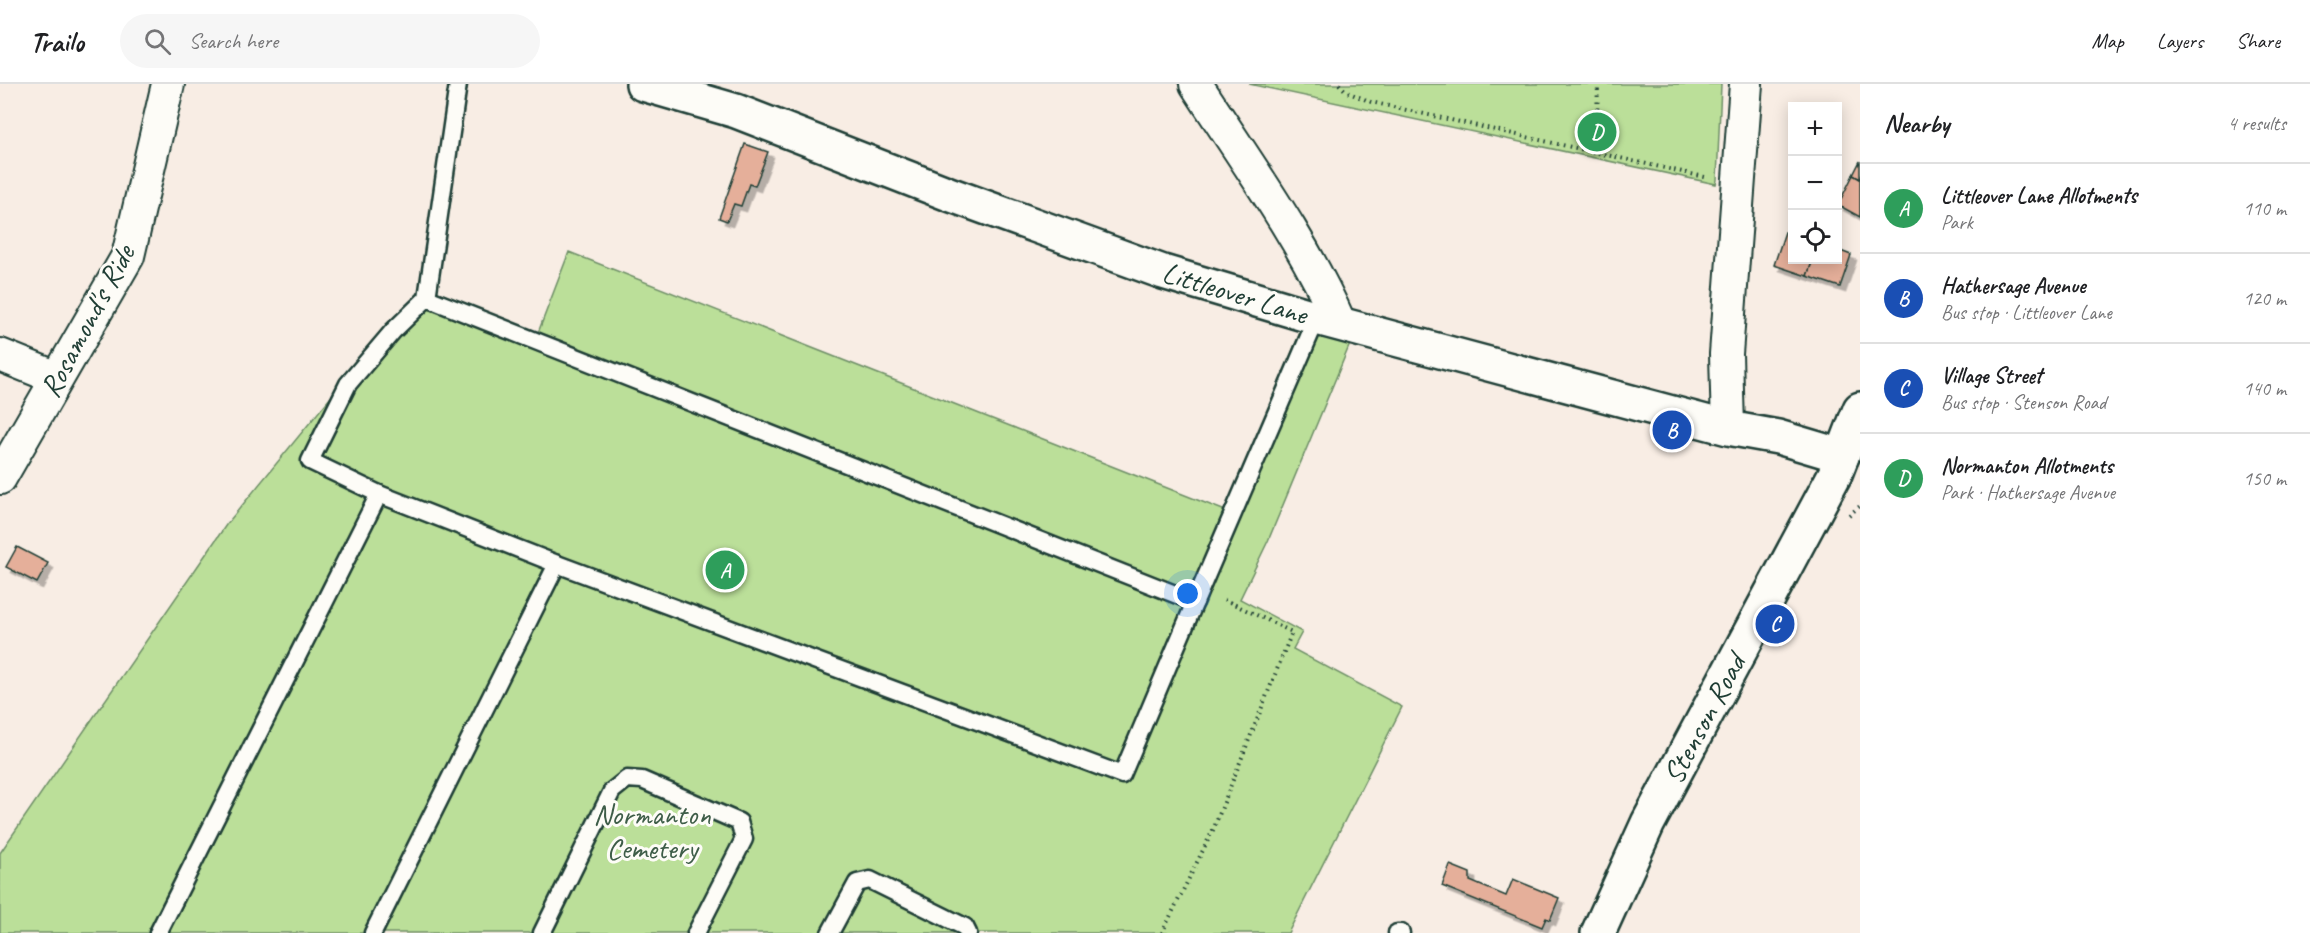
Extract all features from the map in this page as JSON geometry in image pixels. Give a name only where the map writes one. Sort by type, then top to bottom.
[{"type":"street","name":"Rosamond's Ride","points":[[0,478],[57,378],[94,319],[128,256],[168,84]]},
{"type":"street","name":"Littleover Lane","points":[[643,84],[736,111],[949,194],[1163,272],[1328,321],[1728,428],[1778,437],[1846,471]]},
{"type":"street","points":[[1196,84],[1271,199],[1327,294],[1328,321]]},
{"type":"street","points":[[1728,428],[1726,354],[1746,84]]},
{"type":"street","points":[[0,355],[57,378]]},
{"type":"street","name":"Stenson Road","points":[[1598,933],[1648,823],[1846,471],[1860,409]]},
{"type":"lane","points":[[458,84],[427,298],[393,331],[348,384],[310,461],[379,494],[557,564],[1122,775],[1198,595],[1328,321]]},
{"type":"lane","points":[[427,298],[1198,595]]},
{"type":"lane","points":[[158,933],[379,494]]},
{"type":"lane","points":[[374,933],[557,564]]},
{"type":"lane","points":[[542,933],[612,790],[627,779],[642,780],[739,822],[744,839],[696,933]]},
{"type":"lane","points":[[830,933],[857,883],[870,880],[965,927],[968,933]]},
{"type":"path","points":[[1339,84],[1347,92],[1371,102],[1739,185]]},
{"type":"path","points":[[1596,151],[1598,84]]},
{"type":"path","points":[[1162,933],[1213,830],[1292,632],[1198,595]]},
{"type":"green space","points":[[1249,84],[1721,84],[1717,180],[1716,184]]},
{"type":"green space","name":"Normanton Cemetery","points":[[569,252],[1228,512],[1301,330],[1350,344],[1268,541],[1240,599],[1302,632],[1293,649],[1402,707],[1288,933],[0,933],[0,853],[226,525],[344,381],[437,283],[438,300],[536,338]]},
{"type":"building","points":[[745,144],[768,152],[755,186],[749,184],[741,206],[734,204],[727,221],[719,218]]},
{"type":"building","points":[[1860,161],[1860,179],[1853,175]]},
{"type":"building","points":[[1853,175],[1860,179],[1860,217],[1842,207],[1842,197]]},
{"type":"building","points":[[1785,232],[1788,233],[1788,264],[1812,264],[1807,276],[1774,265]]},
{"type":"building","points":[[1842,252],[1851,255],[1840,287],[1807,276],[1812,264],[1842,264]]},
{"type":"building","points":[[17,547],[48,563],[37,583],[6,567]]},
{"type":"building","points":[[1450,865],[1470,873],[1470,881],[1506,896],[1513,879],[1559,898],[1550,920],[1546,918],[1542,927],[1442,886]]},
{"type":"place","name":"Normanton Allotments","points":[[1597,132]]},
{"type":"place","name":"Hathersage Avenue","points":[[1672,430]]},
{"type":"place","name":"Littleover Lane Allotments","points":[[725,570]]},
{"type":"place","name":"Village Street","points":[[1775,624]]}]
